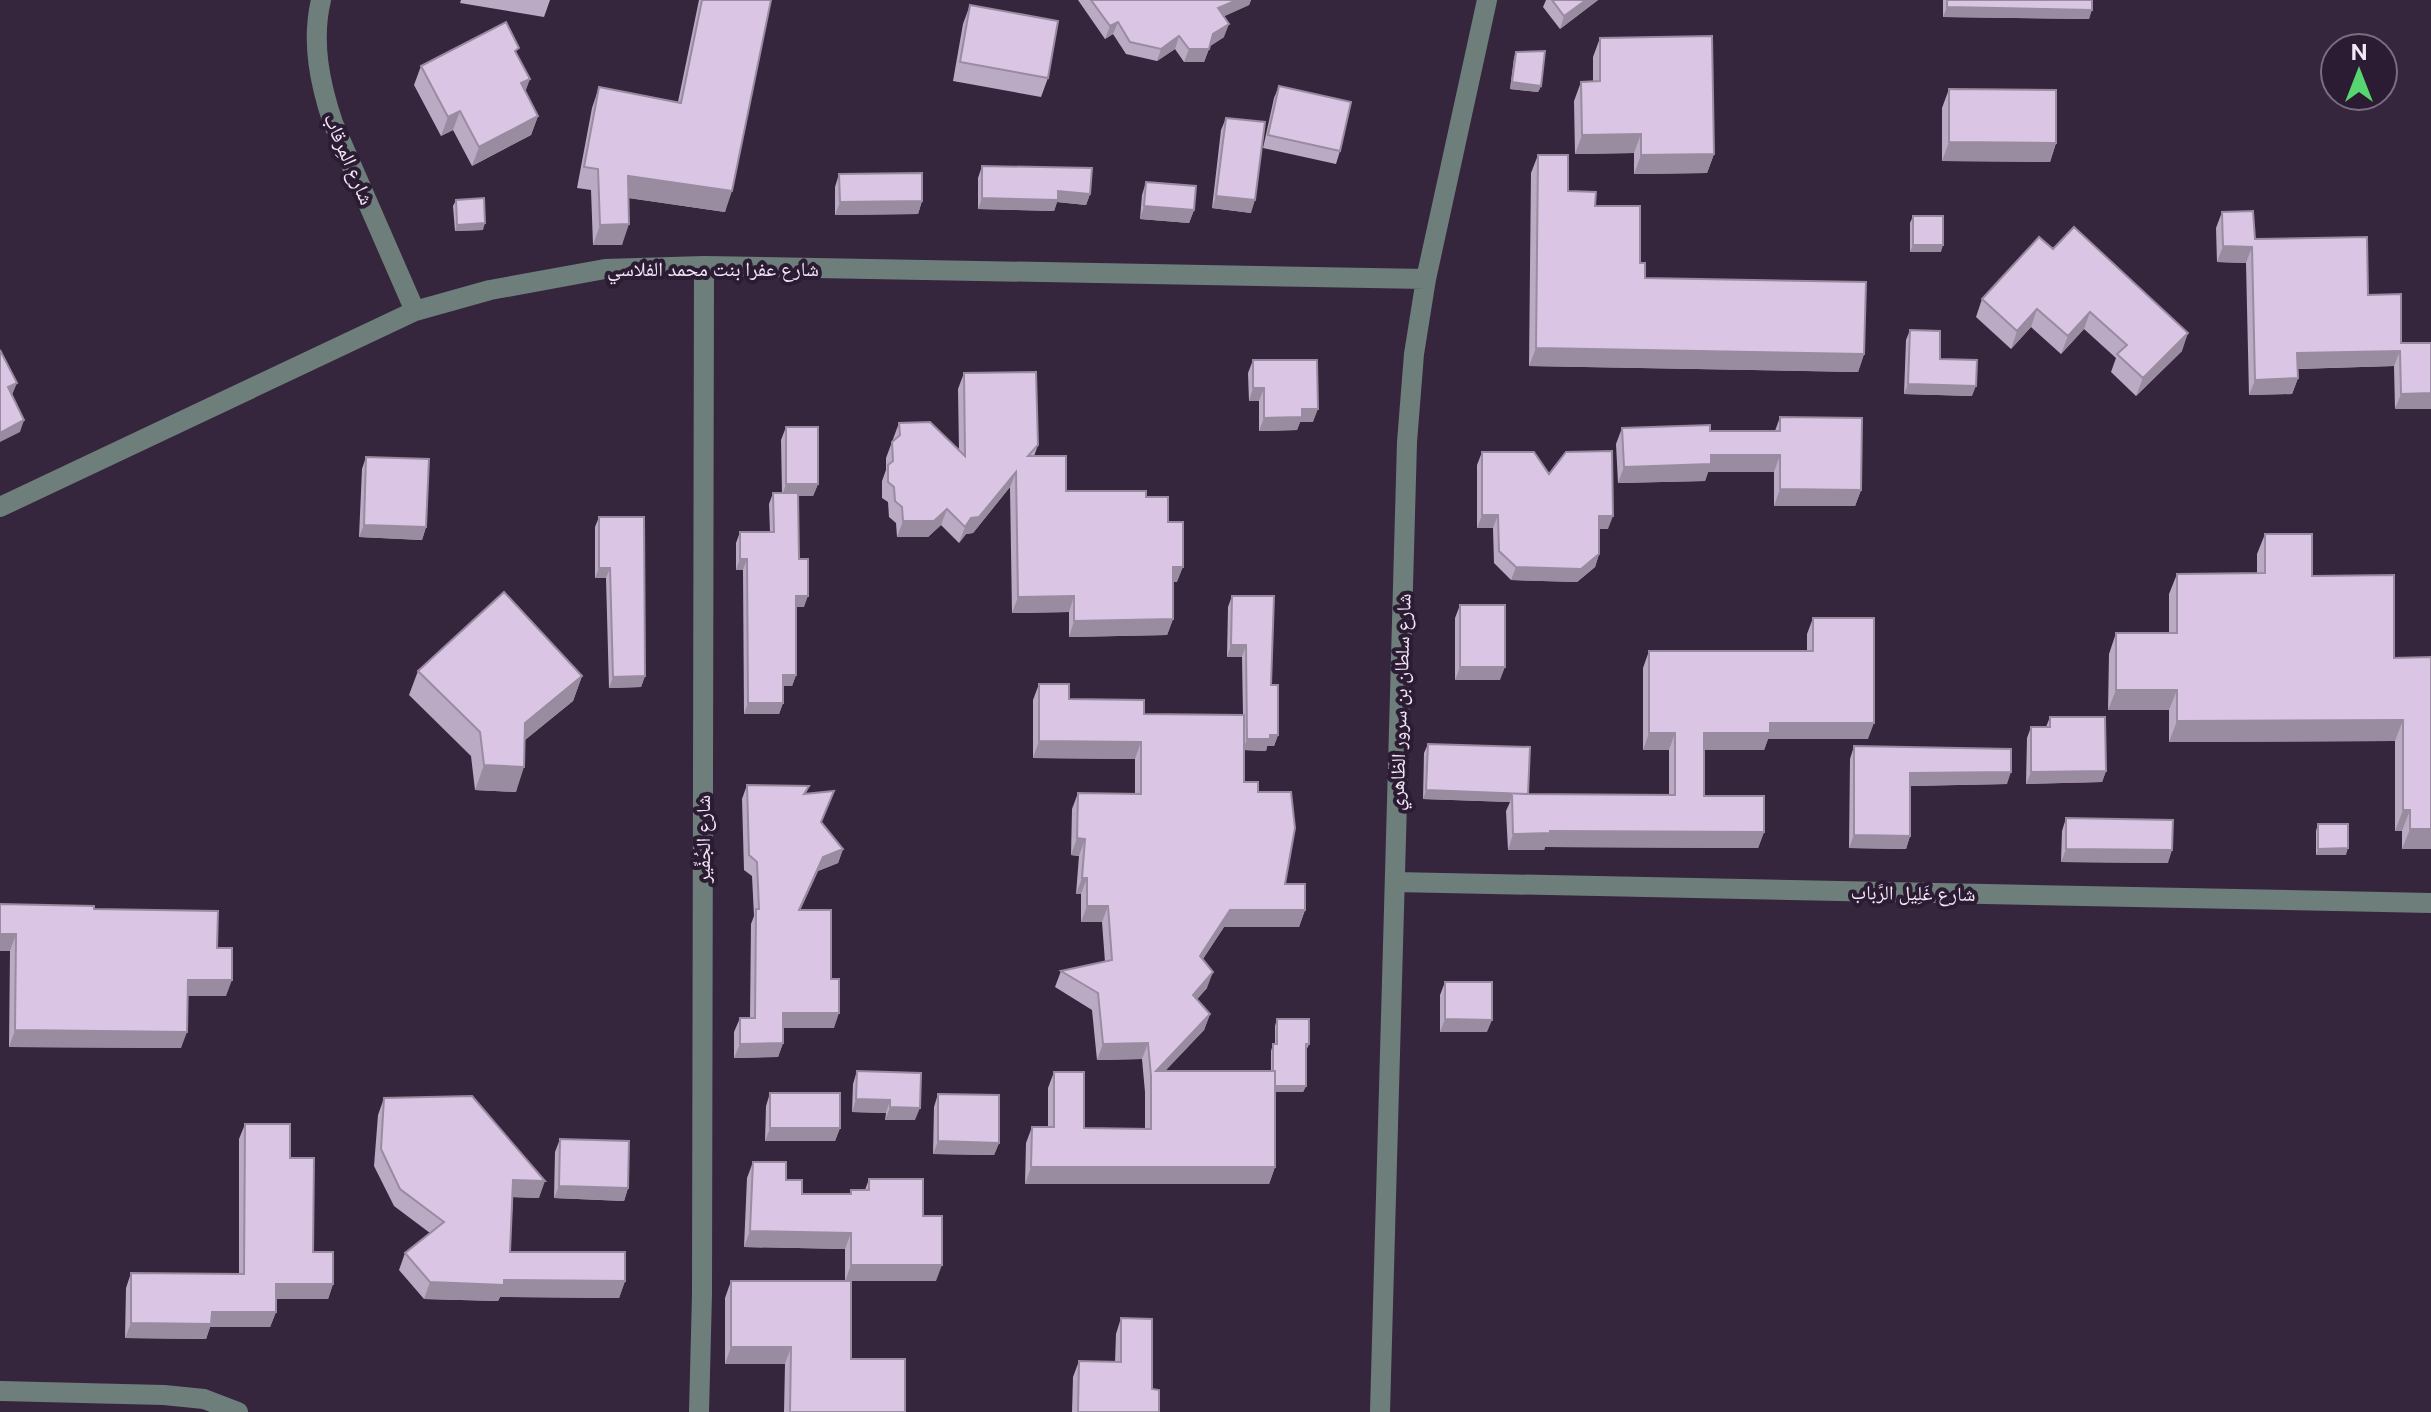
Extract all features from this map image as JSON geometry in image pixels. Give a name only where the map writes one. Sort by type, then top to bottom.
[{"type":"street","name":"شارع المِرقاب","points":[[321,0],[317,36],[323,95],[415,311]]},
{"type":"street","name":"شارع سلطان بن سرور الظاهري","points":[[1380,1412],[1407,442],[1414,354],[1426,279],[1487,0]]},
{"type":"street","name":"شارع عفرا بنت محمد الفلاسي","points":[[0,507],[415,311],[490,290],[605,269],[704,266],[1426,279]]},
{"type":"street","name":"شارع الجُفِّير","points":[[699,1412],[702,1294],[704,266]]},
{"type":"street","name":"شارع غَلِيل الرَّباب","points":[[1395,882],[2431,903]]},
{"type":"street","points":[[0,1391],[164,1395],[204,1399],[238,1412]]},
{"type":"building","points":[[702,0],[771,0],[732,191],[628,176],[629,224],[600,225],[598,169],[584,167],[599,87],[681,103]]},
{"type":"building","points":[[1091,0],[1237,0],[1218,8],[1229,24],[1213,34],[1209,49],[1189,49],[1179,36],[1161,49],[1130,42],[1118,22],[1110,26]]},
{"type":"building","points":[[1552,0],[1586,0],[1564,16]]},
{"type":"building","points":[[1947,0],[2092,0],[2092,10],[1947,7]]},
{"type":"building","points":[[970,5],[1058,21],[1048,78],[960,62]]},
{"type":"building","points":[[506,22],[519,48],[515,51],[530,79],[521,83],[538,116],[479,147],[460,111],[448,117],[421,66]]},
{"type":"building","points":[[1712,36],[1714,154],[1641,155],[1641,134],[1582,135],[1581,82],[1600,81],[1600,38]]},
{"type":"building","points":[[1545,51],[1541,86],[1512,82],[1516,52]]},
{"type":"building","points":[[1279,86],[1351,102],[1340,151],[1268,135]]},
{"type":"building","points":[[1949,89],[2056,90],[2056,143],[1949,142]]},
{"type":"building","points":[[1226,118],[1265,122],[1255,200],[1216,196]]},
{"type":"building","points":[[1538,155],[1568,155],[1568,191],[1596,192],[1595,206],[1640,206],[1640,263],[1645,263],[1645,278],[1866,282],[1864,354],[1536,348]]},
{"type":"building","points":[[982,166],[1092,168],[1090,194],[1058,191],[1058,200],[982,198]]},
{"type":"building","points":[[922,173],[922,201],[840,202],[839,174]]},
{"type":"building","points":[[1146,182],[1196,186],[1194,210],[1144,206]]},
{"type":"building","points":[[484,198],[485,223],[457,225],[456,200]]},
{"type":"building","points":[[2253,211],[2255,239],[2367,237],[2368,295],[2401,294],[2401,343],[2431,343],[2431,393],[2401,394],[2400,351],[2297,353],[2298,378],[2255,380],[2252,247],[2223,246],[2222,212]]},
{"type":"building","points":[[1913,216],[1943,216],[1943,245],[1913,245]]},
{"type":"building","points":[[2074,227],[2188,333],[2143,378],[2117,354],[2127,345],[2090,312],[2068,336],[2037,309],[2017,331],[1982,299],[2039,237],[2053,249]]},
{"type":"building","points":[[1910,330],[1940,331],[1940,359],[1977,360],[1976,386],[1908,384]]},
{"type":"building","points":[[0,350],[17,383],[8,387],[24,420],[0,433]]},
{"type":"building","points":[[1253,360],[1317,360],[1318,409],[1302,409],[1302,417],[1264,418],[1264,388],[1253,388]]},
{"type":"building","points":[[1036,372],[1038,445],[1028,456],[1066,456],[1066,491],[1146,491],[1146,497],[1168,497],[1168,522],[1183,522],[1183,567],[1173,567],[1173,619],[1074,621],[1074,596],[1018,597],[1016,472],[979,517],[971,518],[965,527],[947,509],[934,521],[903,521],[902,507],[895,501],[894,487],[888,482],[888,465],[893,461],[892,442],[900,435],[899,423],[930,422],[965,456],[964,373]]},
{"type":"building","points":[[1780,417],[1862,418],[1861,490],[1780,489],[1780,455],[1711,455],[1711,464],[1624,467],[1622,428],[1710,425],[1710,431],[1780,431]]},
{"type":"building","points":[[786,427],[818,427],[818,484],[786,484]]},
{"type":"building","points":[[1612,451],[1613,516],[1599,516],[1599,554],[1581,569],[1516,567],[1499,551],[1498,515],[1482,515],[1482,452],[1534,452],[1549,474],[1566,452]]},
{"type":"building","points":[[366,457],[429,459],[426,527],[364,525]]},
{"type":"building","points":[[773,493],[798,493],[799,559],[808,559],[808,596],[796,596],[796,675],[783,675],[783,703],[748,703],[747,559],[740,559],[740,532],[774,532]]},
{"type":"building","points":[[599,517],[644,517],[645,676],[613,677],[610,568],[599,568]]},
{"type":"building","points":[[2265,534],[2312,534],[2312,576],[2394,575],[2394,658],[2431,657],[2431,829],[2410,829],[2410,810],[2403,810],[2403,720],[2177,721],[2177,690],[2116,690],[2116,633],[2177,633],[2177,574],[2265,573]]},
{"type":"building","points":[[504,592],[582,676],[525,723],[524,767],[484,765],[480,732],[418,671]]},
{"type":"building","points":[[1232,596],[1274,596],[1271,685],[1278,685],[1278,735],[1270,735],[1270,739],[1247,739],[1246,645],[1231,645]]},
{"type":"building","points":[[1460,605],[1505,605],[1505,667],[1460,667]]},
{"type":"building","points":[[1813,618],[1874,618],[1874,723],[1770,723],[1770,733],[1704,733],[1704,796],[1764,796],[1764,832],[1550,831],[1513,834],[1512,794],[1675,795],[1675,733],[1649,733],[1649,651],[1813,651]]},
{"type":"building","points":[[1039,684],[1069,684],[1069,699],[1144,700],[1144,714],[1244,715],[1244,782],[1258,782],[1258,792],[1291,792],[1295,828],[1285,884],[1305,884],[1305,910],[1230,910],[1200,956],[1213,972],[1193,995],[1210,1014],[1156,1071],[1275,1071],[1275,1167],[1031,1167],[1032,1127],[1054,1127],[1054,1072],[1084,1072],[1084,1128],[1151,1129],[1148,1043],[1103,1044],[1098,993],[1061,971],[1112,960],[1108,906],[1087,906],[1087,878],[1082,878],[1085,839],[1077,838],[1078,793],[1141,794],[1141,742],[1039,741]]},
{"type":"building","points":[[2050,717],[2105,717],[2106,771],[2031,772],[2031,727],[2050,727]]},
{"type":"building","points":[[1428,744],[1530,747],[1528,794],[1426,790]]},
{"type":"building","points":[[1854,746],[2011,749],[2011,772],[1910,773],[1910,836],[1854,835]]},
{"type":"building","points":[[747,785],[809,786],[804,794],[834,791],[821,822],[843,849],[823,857],[799,910],[831,910],[831,979],[839,979],[839,1013],[783,1013],[783,1043],[740,1044],[740,1018],[755,1018],[756,909],[759,909],[757,862],[749,855]]},
{"type":"building","points":[[2066,818],[2173,820],[2172,850],[2066,849]]},
{"type":"building","points":[[2318,824],[2348,824],[2348,848],[2318,849]]},
{"type":"building","points":[[0,904],[218,911],[217,948],[232,948],[232,980],[188,980],[187,1032],[15,1030],[16,934],[0,934]]},
{"type":"building","points":[[1445,982],[1492,982],[1492,1020],[1445,1019]]},
{"type":"building","points":[[1277,1019],[1309,1019],[1306,1086],[1275,1086],[1273,1044],[1277,1044]]},
{"type":"building","points":[[857,1071],[921,1073],[920,1108],[890,1107],[890,1100],[856,1099]]},
{"type":"building","points":[[770,1093],[840,1093],[840,1128],[770,1128]]},
{"type":"building","points":[[938,1094],[999,1095],[999,1143],[938,1141]]},
{"type":"building","points":[[472,1096],[545,1181],[513,1180],[510,1252],[625,1252],[625,1281],[504,1280],[504,1285],[430,1282],[405,1253],[444,1222],[400,1189],[381,1149],[384,1098]]},
{"type":"building","points":[[245,1124],[290,1124],[290,1158],[314,1158],[313,1252],[333,1252],[333,1284],[276,1284],[276,1312],[212,1312],[211,1324],[131,1323],[131,1273],[244,1274]]},
{"type":"building","points":[[560,1139],[629,1141],[628,1188],[559,1186]]},
{"type":"building","points":[[753,1162],[786,1162],[786,1180],[802,1180],[802,1194],[851,1194],[851,1190],[869,1190],[869,1179],[923,1179],[923,1216],[942,1216],[942,1265],[851,1265],[851,1233],[750,1231]]},
{"type":"building","points":[[731,1281],[851,1281],[851,1359],[905,1359],[905,1412],[790,1412],[791,1347],[731,1347]]},
{"type":"building","points":[[1121,1318],[1152,1319],[1152,1389],[1159,1390],[1159,1412],[1078,1412],[1079,1361],[1121,1362]]}]
